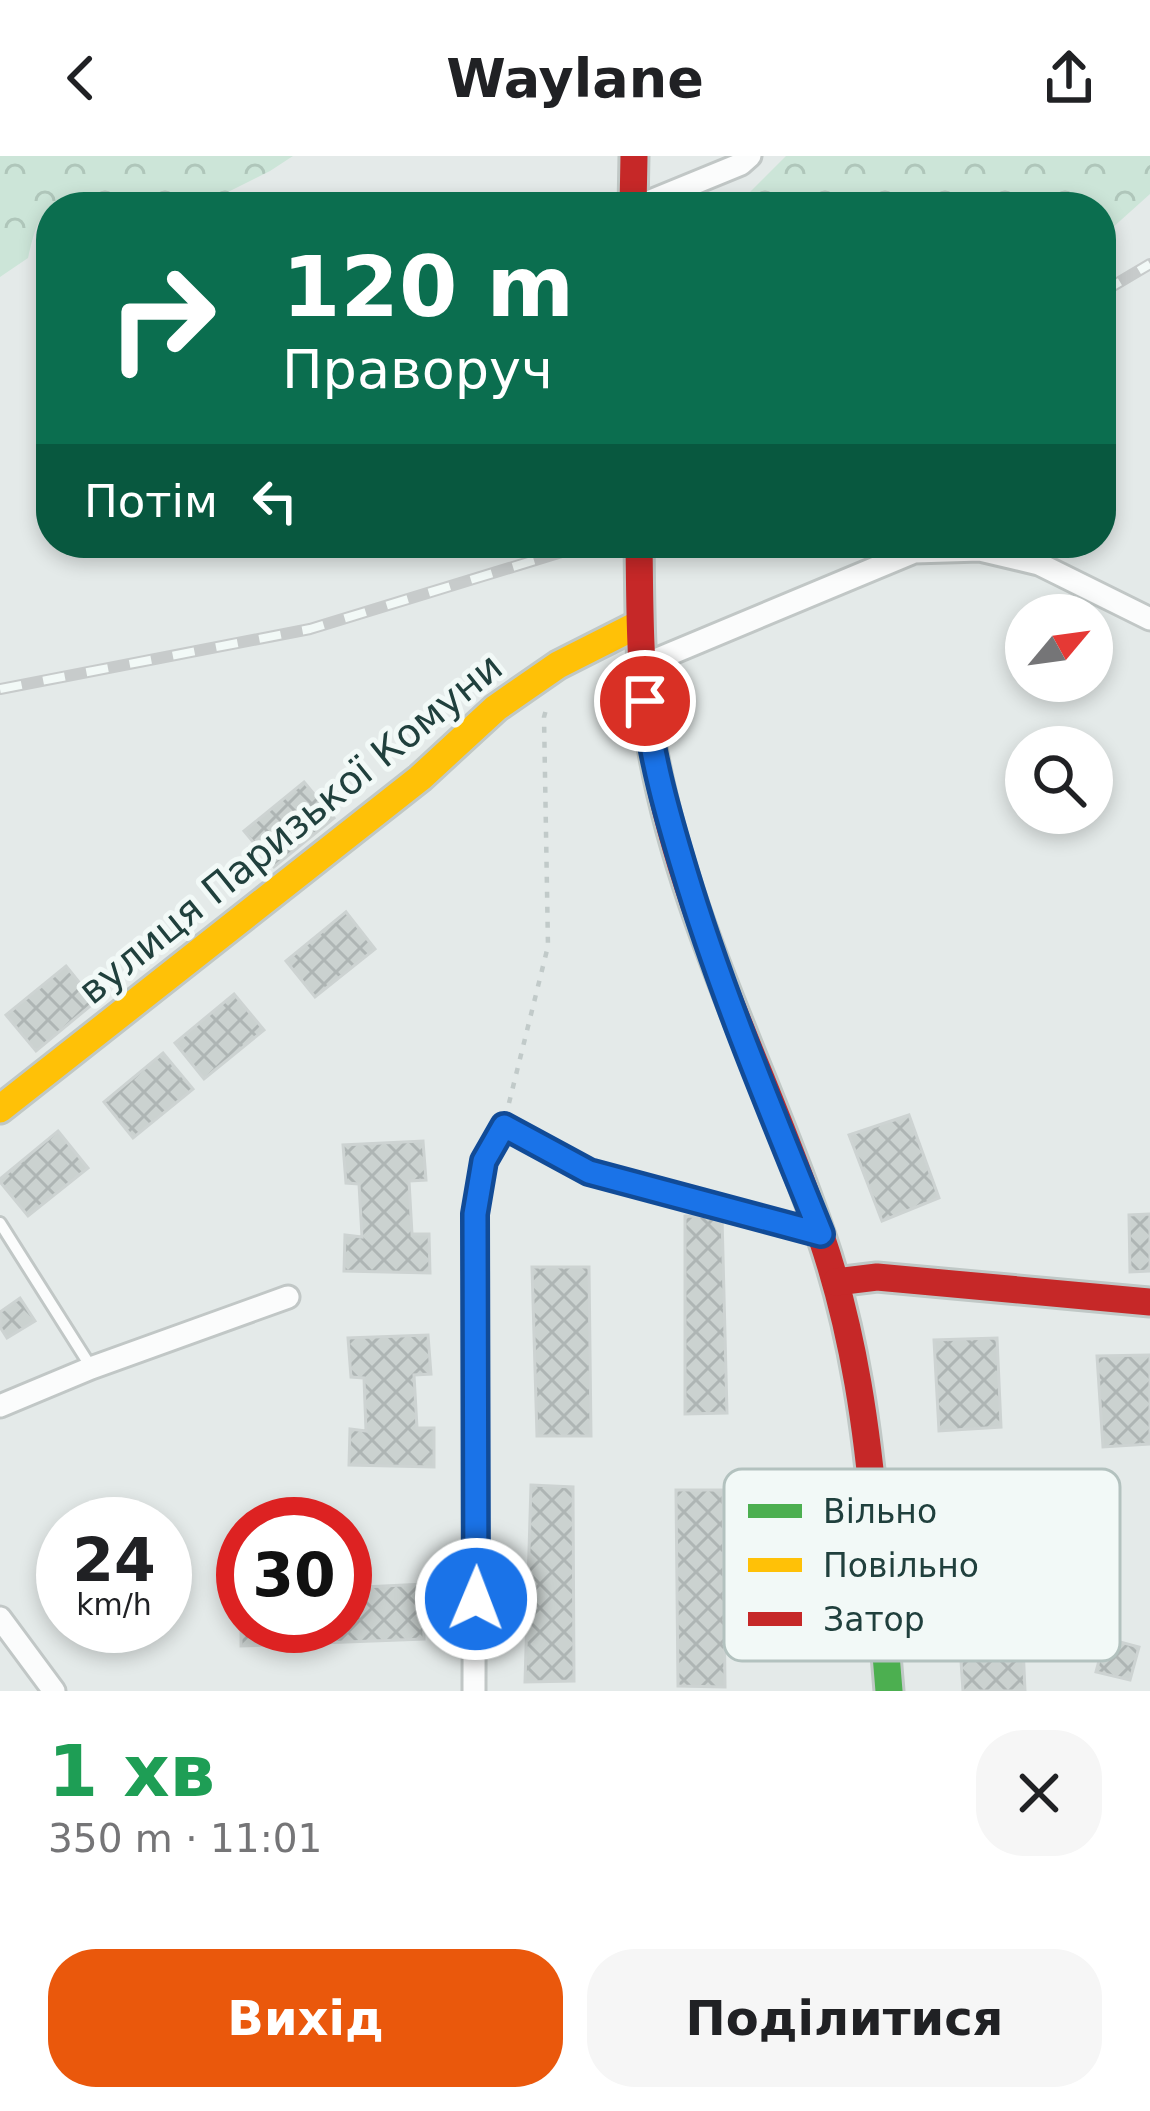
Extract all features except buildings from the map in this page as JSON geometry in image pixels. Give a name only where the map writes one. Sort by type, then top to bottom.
[{"type":"main road","points":[[634,156],[634,192]]},
{"type":"main road","points":[[639,558],[641,666],[662,791],[706,942],[836,1282],[871,1469]]},
{"type":"main road","name":"вулиця Паризької Комуни","points":[[0,1108],[420,778],[496,708],[558,665],[639,625]]},
{"type":"main road","points":[[836,1282],[878,1277],[1150,1302]]},
{"type":"main road","points":[[887,1661],[889,1691]]},
{"type":"street","points":[[671,192],[750,156]]},
{"type":"street","points":[[641,666],[900,558]]},
{"type":"street","points":[[1011,558],[1039,565],[1150,619]]},
{"type":"street","points":[[474,1691],[475,1214],[484,1161],[504,1126]]},
{"type":"street","points":[[0,1406],[288,1297]]},
{"type":"street","points":[[0,1618],[54,1691]]},
{"type":"lane","points":[[504,1126],[589,1172],[821,1234]]},
{"type":"lane","points":[[0,1222],[91,1368]]},
{"type":"path","points":[[504,1126],[548,946],[544,718],[558,665]]},
{"type":"green space","points":[[0,156],[293,156],[228,192],[36,192],[36,230],[28,258],[0,277]]},
{"type":"green space","points":[[786,156],[1150,156],[1150,194],[1116,225],[1116,192],[750,192]]},
{"type":"railway","points":[[1116,284],[1150,264]]},
{"type":"railway","points":[[0,689],[310,629],[542,558]]},
{"type":"traffic: fast","points":[[887,1661],[889,1691]]},
{"type":"traffic: slow","points":[[0,1109],[420,778],[496,708],[558,665],[639,624]]},
{"type":"traffic: jam","points":[[633,192],[634,156]]},
{"type":"traffic: jam","points":[[639,558],[644,687],[663,800],[702,927],[833,1272],[858,1383],[870,1469]]},
{"type":"traffic: jam","points":[[836,1282],[877,1277],[1150,1302]]},
{"type":"route","points":[[476,1599],[475,1214],[484,1161],[504,1126],[589,1172],[821,1234],[706,942],[666,808],[645,701]]}]
